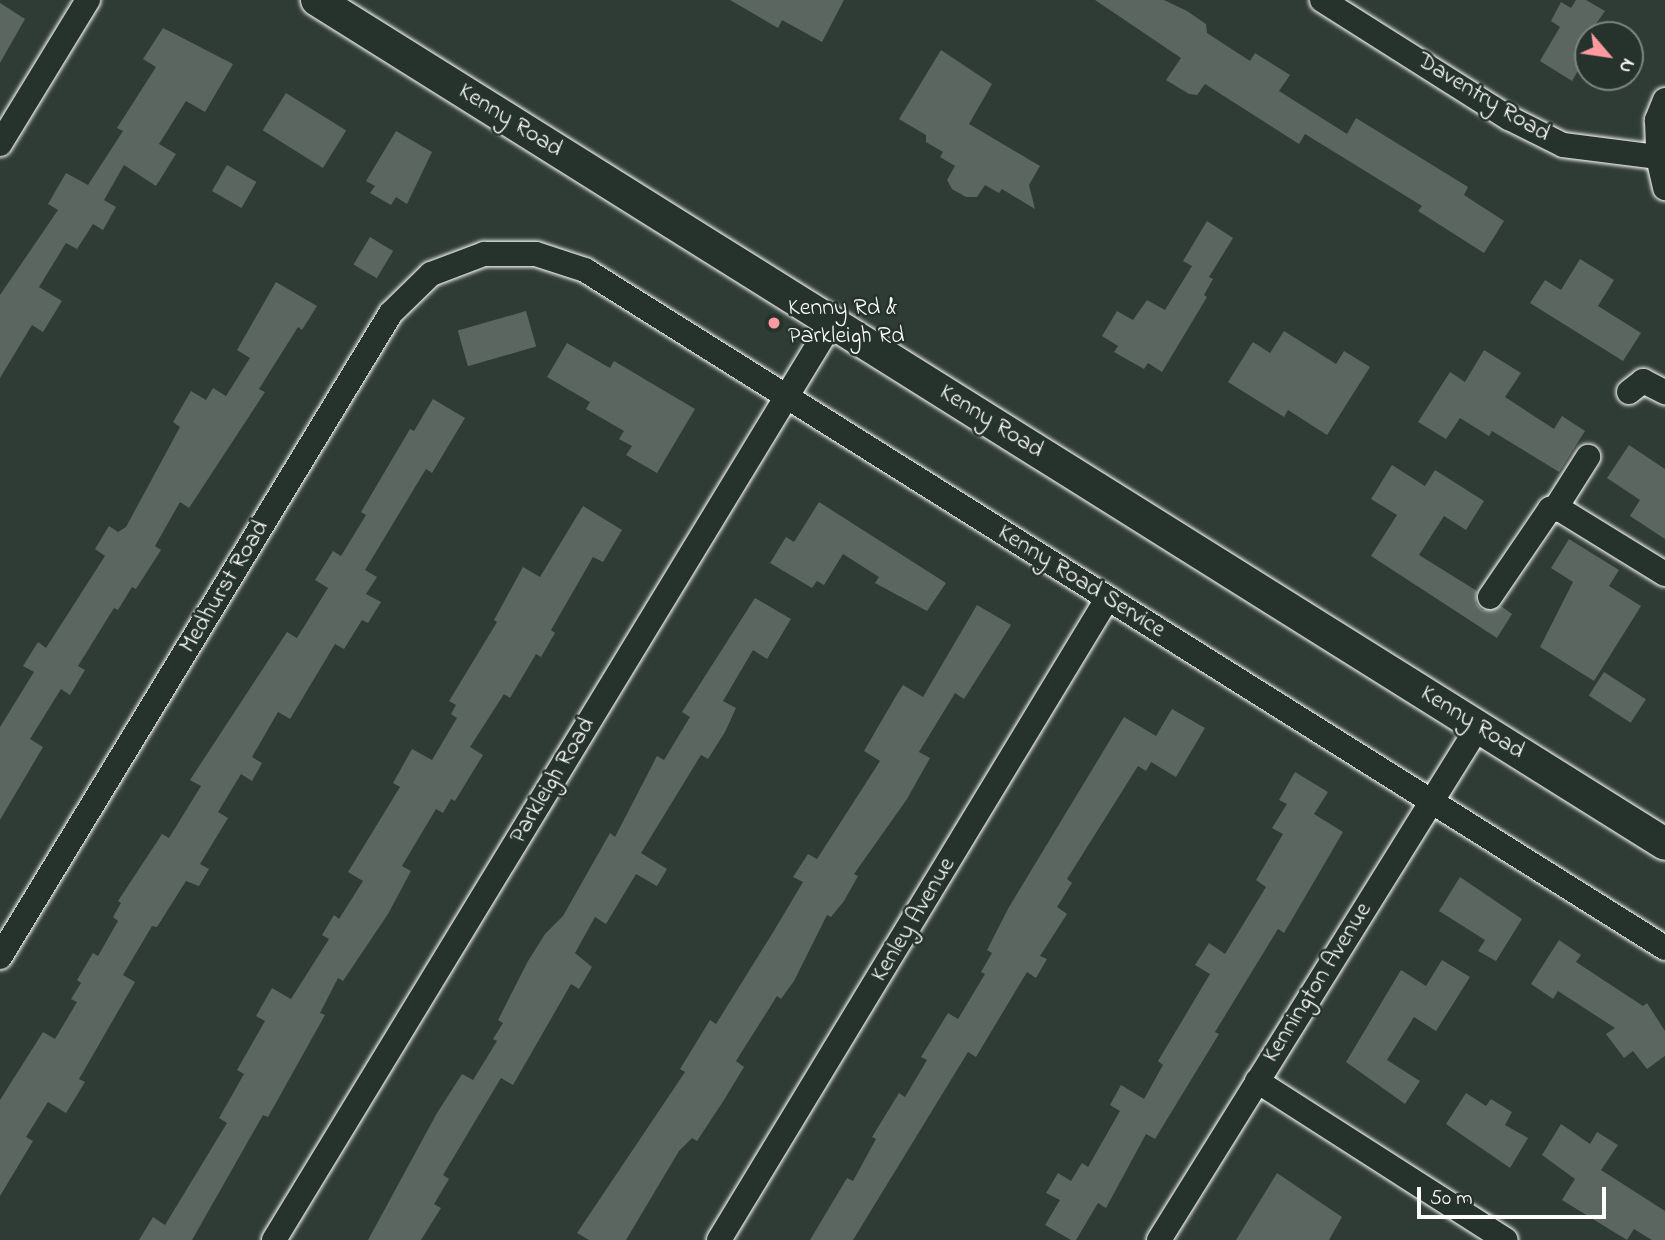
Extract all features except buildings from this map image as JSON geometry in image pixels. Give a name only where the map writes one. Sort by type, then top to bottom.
[{"type":"main road","name":"Kenny Road","points":[[317,0],[1665,844]]},
{"type":"street","points":[[0,144],[88,0]]},
{"type":"street","name":"Daventry Road","points":[[1322,0],[1510,118],[1563,145],[1658,157]]},
{"type":"street","points":[[1665,100],[1657,120],[1658,157],[1665,188]]},
{"type":"street","name":"Kenny Road Service","points":[[484,254],[536,254],[585,270],[1665,948]]},
{"type":"street","name":"Medhurst Road","points":[[0,957],[391,313],[432,275],[484,254]]},
{"type":"street","name":"Parkleigh Road","points":[[274,1240],[832,322]]},
{"type":"street","points":[[1629,392],[1643,381],[1665,392]]},
{"type":"street","points":[[1489,597],[1542,516],[1555,509],[1588,457]]},
{"type":"street","points":[[1555,509],[1665,573]]},
{"type":"street","name":"Kenley Avenue","points":[[719,1240],[1107,599]]},
{"type":"street","name":"Kennington Avenue","points":[[1159,1240],[1478,727]]},
{"type":"street","points":[[1257,1081],[1506,1240]]},
{"type":"place","name":"Kenny Rd & Parkleigh Rd","points":[[774,323]]}]
